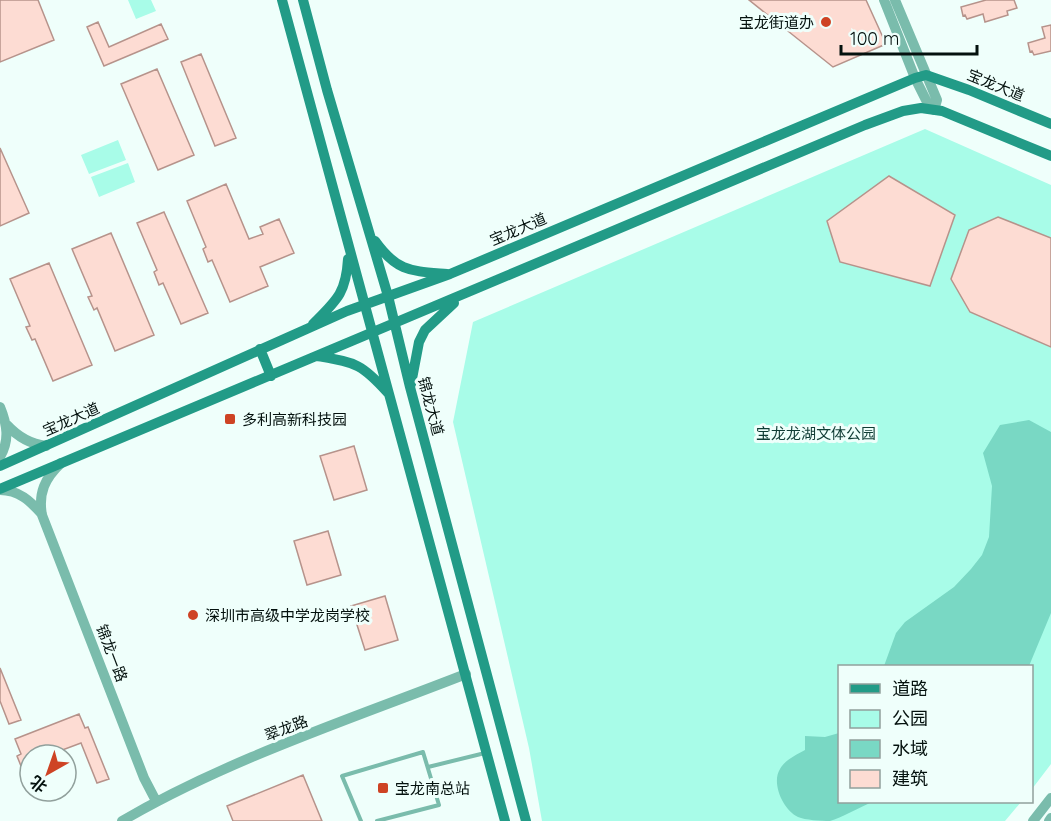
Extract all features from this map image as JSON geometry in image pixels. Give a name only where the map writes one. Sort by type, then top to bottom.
[{"type":"main road","points":[[282,0],[505,821]]},
{"type":"main road","name":"锦龙大道","points":[[303,0],[396,324],[410,387],[526,821]]},
{"type":"main road","name":"宝龙大道","points":[[0,466],[309,328],[364,305],[450,274],[915,78],[926,75],[1051,124]]},
{"type":"main road","points":[[0,489],[903,111],[921,108],[942,111],[1051,156]]},
{"type":"main road","points":[[370,234],[392,262],[403,268],[418,272],[450,274]]},
{"type":"main road","points":[[309,328],[343,290],[347,279],[349,246]]},
{"type":"main road","points":[[410,387],[419,342],[425,330],[461,297]]},
{"type":"main road","points":[[260,349],[271,376]]},
{"type":"main road","points":[[316,356],[353,363],[365,369],[390,396]]},
{"type":"street","points":[[884,0],[915,78],[928,104],[934,110],[937,100],[895,0]]},
{"type":"street","points":[[0,407],[7,425],[7,438],[0,457]]},
{"type":"street","points":[[7,425],[24,440],[46,446]]},
{"type":"street","name":"锦龙一路","points":[[61,463],[45,481],[41,492],[42,515],[144,778],[156,801]]},
{"type":"street","name":"锦龙一路","points":[[0,489],[27,498],[42,515]]},
{"type":"street","name":"翠龙路","points":[[122,821],[156,801],[211,774],[466,674]]},
{"type":"street","points":[[1033,821],[1051,798]]},
{"type":"lane","points":[[362,821],[342,776],[423,752],[438,805],[377,821]]},
{"type":"lane","points":[[428,767],[487,752]]},
{"type":"green space","points":[[128,0],[151,0],[156,11],[136,19]]},
{"type":"green space","name":"宝龙龙湖文体公园","points":[[925,129],[1051,185],[1051,764],[1033,788],[1033,665],[838,665],[838,803],[1020,803],[1005,821],[542,821],[529,748],[453,422],[473,322]]},
{"type":"green space","points":[[118,140],[126,160],[89,174],[81,155]]},
{"type":"green space","points":[[128,163],[135,182],[99,197],[91,177]]},
{"type":"water","points":[[1029,420],[1051,432],[1051,613],[1029,665],[884,665],[896,633],[905,622],[954,587],[982,555],[989,537],[992,486],[983,453],[1000,425]]},
{"type":"water","points":[[838,733],[838,803],[870,803],[830,821],[809,820],[793,814],[783,802],[778,788],[778,775],[788,760],[805,750],[805,736],[825,737]]},
{"type":"building","points":[[0,0],[38,0],[54,40],[0,62]]},
{"type":"building","name":"宝龙街道办","points":[[749,0],[866,0],[886,44],[833,67]]},
{"type":"building","points":[[986,0],[1014,0],[1017,8],[1007,11],[1008,15],[985,22],[983,14],[967,19],[965,15],[963,16],[961,7]]},
{"type":"building","points":[[98,22],[109,47],[161,24],[168,39],[104,66],[87,27]]},
{"type":"building","points":[[1051,25],[1051,51],[1034,55],[1032,51],[1030,52],[1028,43],[1045,38],[1042,27]]},
{"type":"building","points":[[201,54],[236,138],[215,146],[181,62]]},
{"type":"building","points":[[157,69],[194,155],[158,170],[121,84]]},
{"type":"building","points":[[0,148],[29,213],[0,226]]},
{"type":"building","points":[[889,176],[955,215],[930,286],[840,262],[827,221]]},
{"type":"building","points":[[226,184],[249,239],[263,234],[260,227],[279,219],[294,253],[260,267],[268,286],[230,302],[212,260],[208,262],[203,249],[206,247],[187,201]]},
{"type":"building","points":[[164,212],[208,313],[181,324],[163,283],[159,285],[154,272],[157,270],[137,223]]},
{"type":"building","points":[[998,217],[1051,238],[1051,347],[970,312],[951,279],[969,230]]},
{"type":"building","points":[[111,233],[154,335],[115,351],[97,308],[94,310],[88,297],[92,296],[72,249]]},
{"type":"building","points":[[49,263],[92,365],[53,381],[35,339],[32,340],[26,327],[30,326],[10,279]]},
{"type":"building","points":[[354,446],[367,490],[334,500],[320,456]]},
{"type":"building","points":[[328,531],[341,575],[307,585],[294,541]]},
{"type":"building","points":[[385,596],[398,640],[365,650],[351,606]]},
{"type":"building","points":[[0,668],[21,720],[9,724],[0,701]]},
{"type":"building","points":[[79,714],[85,728],[88,727],[109,779],[97,783],[81,743],[18,743],[18,746],[15,739]]},
{"type":"building","points":[[303,775],[322,821],[233,821],[227,806]]},
{"type":"place","name":"宝龙街道办","points":[[826,22]]},
{"type":"place","name":"多利高新科技园","points":[[230,419]]},
{"type":"place","name":"深圳市高级中学龙岗学校","points":[[193,615]]},
{"type":"place","name":"宝龙南总站","points":[[383,788]]}]
